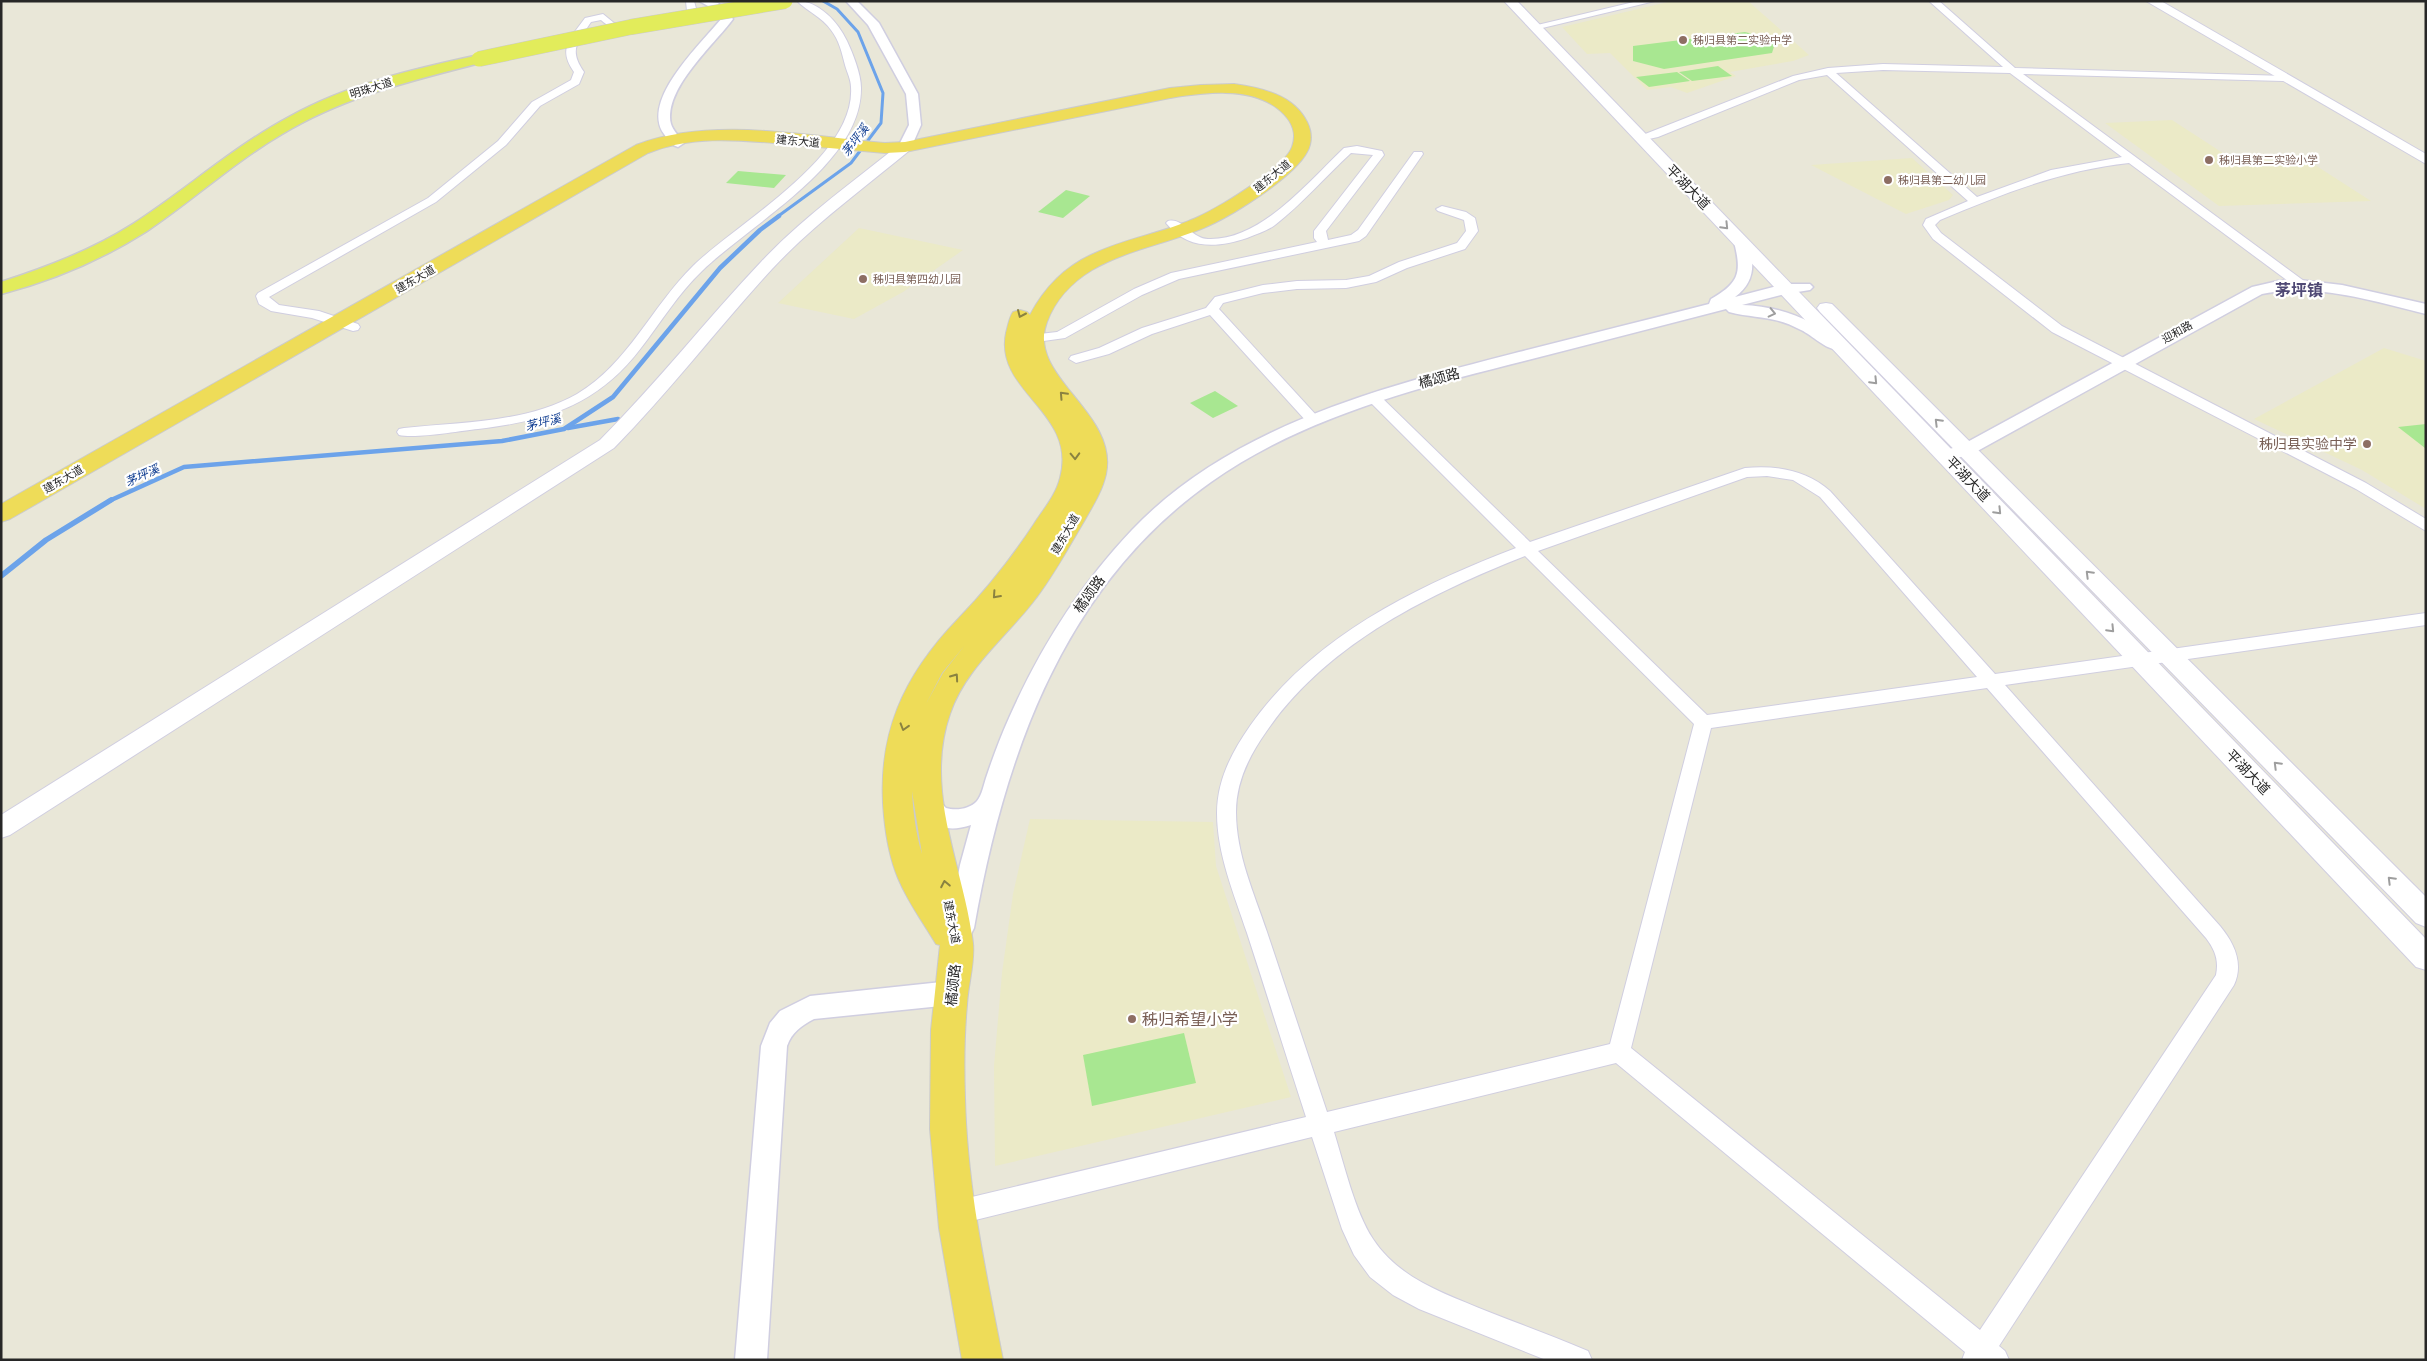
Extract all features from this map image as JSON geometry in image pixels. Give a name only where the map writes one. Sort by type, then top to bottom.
[{"type":"highway","name":"建东大道","points":[[1,514],[346,325],[676,140],[714,140],[892,151],[929,151],[1190,96],[1235,96],[1260,102],[1278,112],[1287,125],[1288,137],[1278,157],[1220,200],[1177,226],[1100,245],[1059,268],[1040,286],[1024,307],[1019,318],[1024,340],[1042,370],[1086,423],[1093,437],[1096,466],[1086,496],[1046,566],[967,660],[950,684],[937,711],[929,738],[926,769],[927,800],[957,950]]},
{"type":"highway","name":"建东大道","points":[[1,530],[346,325]]},
{"type":"highway","name":"建东大道","points":[[957,950],[914,878],[904,842],[898,806],[897,771],[901,737],[910,707],[925,678],[1025,559],[1072,479],[1075,459],[1073,439],[1067,427],[1024,376],[1018,364],[1024,340]]},
{"type":"highway","name":"橘颂路","points":[[957,950],[951,993],[947,1099],[955,1213],[983,1360]]},
{"type":"main road","name":"明珠大道","points":[[1,282],[71,255],[116,232],[237,146],[294,112],[364,84],[477,56],[612,26],[753,1]]},
{"type":"main road","name":"明珠大道","points":[[1,288],[60,267],[103,248],[138,228],[248,148],[297,118],[363,90],[477,56],[785,1]]},
{"type":"main road","name":"平湖大道","points":[[1510,1],[1540,26],[1795,288],[1966,450],[2426,915]]},
{"type":"main road","name":"平湖大道","points":[[1522,1],[1540,26]]},
{"type":"main road","points":[[2152,1],[2426,160]]},
{"type":"main road","name":"平湖大道","points":[[1647,136],[1741,242],[1795,288],[1848,355],[2426,958]]},
{"type":"main road","points":[[1,828],[607,444],[646,405],[772,260],[892,151]]},
{"type":"street","points":[[346,325],[301,311],[276,308],[263,301],[262,296],[415,211],[460,179],[502,143],[536,104],[575,82],[579,77],[579,72],[571,62],[569,50],[588,20],[603,17],[611,25],[622,28],[659,26],[681,21],[690,15],[693,9],[690,1]]},
{"type":"street","points":[[676,140],[665,124],[663,115],[668,97],[727,19],[714,5],[704,1]]},
{"type":"street","points":[[404,432],[520,418],[548,412],[582,397],[605,380],[624,361],[680,287],[697,269],[840,147],[855,96],[856,86],[837,29],[818,12],[801,1]]},
{"type":"street","points":[[851,1],[873,23],[912,94],[916,109],[915,125],[892,151]]},
{"type":"street","points":[[1540,26],[1650,1]]},
{"type":"street","points":[[1933,1],[2013,71],[2300,284]]},
{"type":"street","points":[[1647,136],[1786,81],[1828,71],[1876,67],[2283,78]]},
{"type":"street","points":[[1828,71],[1975,201]]},
{"type":"street","points":[[1177,226],[1197,240],[1212,243],[1256,230],[1271,222],[1348,150],[1357,148],[1378,153],[1379,155],[1320,231],[1320,238],[1325,244]]},
{"type":"street","points":[[1024,340],[1060,335],[1138,292],[1175,276],[1243,260],[1355,238],[1362,233],[1418,154]]},
{"type":"street","points":[[2132,159],[2097,162],[2038,176],[1930,221],[1931,231],[2051,325],[2361,486],[2426,526]]},
{"type":"street","points":[[1212,310],[1213,305],[1218,300],[1255,290],[1296,284],[1346,284],[1372,279],[1403,265],[1461,246],[1472,230],[1469,218],[1462,214],[1442,209]]},
{"type":"street","points":[[1689,314],[1721,299],[1734,291],[1743,282],[1747,271],[1741,242]]},
{"type":"street","name":"迎和路","points":[[1945,456],[1966,450],[2243,296],[2270,286],[2300,284],[2333,288],[2426,309]]},
{"type":"street","name":"橘颂路","points":[[957,950],[964,908],[987,806],[1004,750],[1036,681],[1070,620],[1110,565],[1153,518],[1204,479],[1258,446],[1312,419],[1373,397],[1433,379],[1795,288]]},
{"type":"street","points":[[1689,314],[1730,309],[1772,312],[1794,319],[1813,329],[1848,355]]},
{"type":"street","points":[[1076,359],[1104,351],[1147,331],[1212,310]]},
{"type":"street","points":[[1212,310],[1312,419]]},
{"type":"street","points":[[1373,397],[1703,722]]},
{"type":"street","points":[[1579,1360],[1428,1300],[1402,1286],[1379,1268],[1363,1246],[1352,1220],[1232,856],[1226,822],[1229,788],[1239,759],[1255,732],[1291,686],[1336,648],[1430,592],[1478,569],[1528,550],[1745,473],[1765,470],[1798,477],[1809,481],[1825,494],[2213,932],[2228,957],[2226,978],[1984,1356],[1619,1052]]},
{"type":"street","points":[[1703,722],[2426,619]]},
{"type":"street","points":[[1619,1052],[1703,722]]},
{"type":"street","points":[[927,800],[930,808],[936,814],[952,820],[972,817],[987,806]]},
{"type":"street","points":[[751,1360],[774,1046],[779,1032],[789,1019],[810,1008],[951,993]]},
{"type":"street","points":[[955,1213],[1619,1052]]},
{"type":"shaded area","name":"秭归县第二实验中学","points":[[1672,1],[1748,1],[1809,55],[1793,61],[1730,72],[1736,76],[1687,93],[1671,87],[1647,90],[1610,53],[1587,54],[1562,27]]},
{"type":"shaded area","name":"秭归县第二实验小学","points":[[2172,120],[2226,155],[2315,165],[2371,201],[2219,206],[2105,123]]},
{"type":"shaded area","name":"秭归县第二幼儿园","points":[[1912,158],[1953,195],[1949,200],[1906,214],[1811,165]]},
{"type":"shaded area","name":"秭归县第四幼儿园","points":[[859,228],[963,250],[903,292],[854,319],[778,303]]},
{"type":"shaded area","name":"秭归县实验中学","points":[[2384,348],[2426,361],[2426,509],[2362,470],[2254,419]]},
{"type":"shaded area","name":"秭归希望小学","points":[[1030,819],[1213,822],[1216,866],[1291,1097],[995,1166],[994,1066],[1002,973],[1013,894]]},
{"type":"green space","points":[[1745,32],[1776,40],[1772,53],[1664,69],[1633,61],[1633,46]]},
{"type":"green space","points":[[1718,66],[1732,76],[1692,81],[1679,72]]},
{"type":"green space","points":[[1677,72],[1690,81],[1649,87],[1636,77]]},
{"type":"green space","points":[[738,171],[786,175],[774,188],[726,183]]},
{"type":"green space","points":[[1066,190],[1090,196],[1063,218],[1038,212]]},
{"type":"green space","points":[[1215,391],[1238,406],[1213,418],[1190,403]]},
{"type":"green space","points":[[2426,424],[2425,448],[2398,427]]},
{"type":"green space","points":[[1184,1033],[1196,1083],[1092,1106],[1083,1055]]},
{"type":"waterway","name":"茅坪溪","points":[[777,217],[851,163],[881,123],[883,93],[858,32],[837,9],[823,1]]},
{"type":"waterway","name":"茅坪溪","points":[[110,500],[184,467],[502,441],[564,429],[613,397],[720,268],[760,230],[779,216]]},
{"type":"waterway","points":[[568,428],[618,419]]},
{"type":"waterway","name":"茅坪溪","points":[[1,576],[46,540],[110,500]]},
{"type":"place","name":"秭归县第二实验中学","points":[[1683,40]]},
{"type":"place","name":"秭归县第二实验小学","points":[[2209,160]]},
{"type":"place","name":"秭归县第二幼儿园","points":[[1888,180]]},
{"type":"place","name":"秭归县第四幼儿园","points":[[863,279]]},
{"type":"place","name":"秭归县实验中学","points":[[2367,444]]},
{"type":"place","name":"秭归希望小学","points":[[1132,1019]]},
{"type":"district","name":"茅坪镇","points":[[2299,290]]}]
